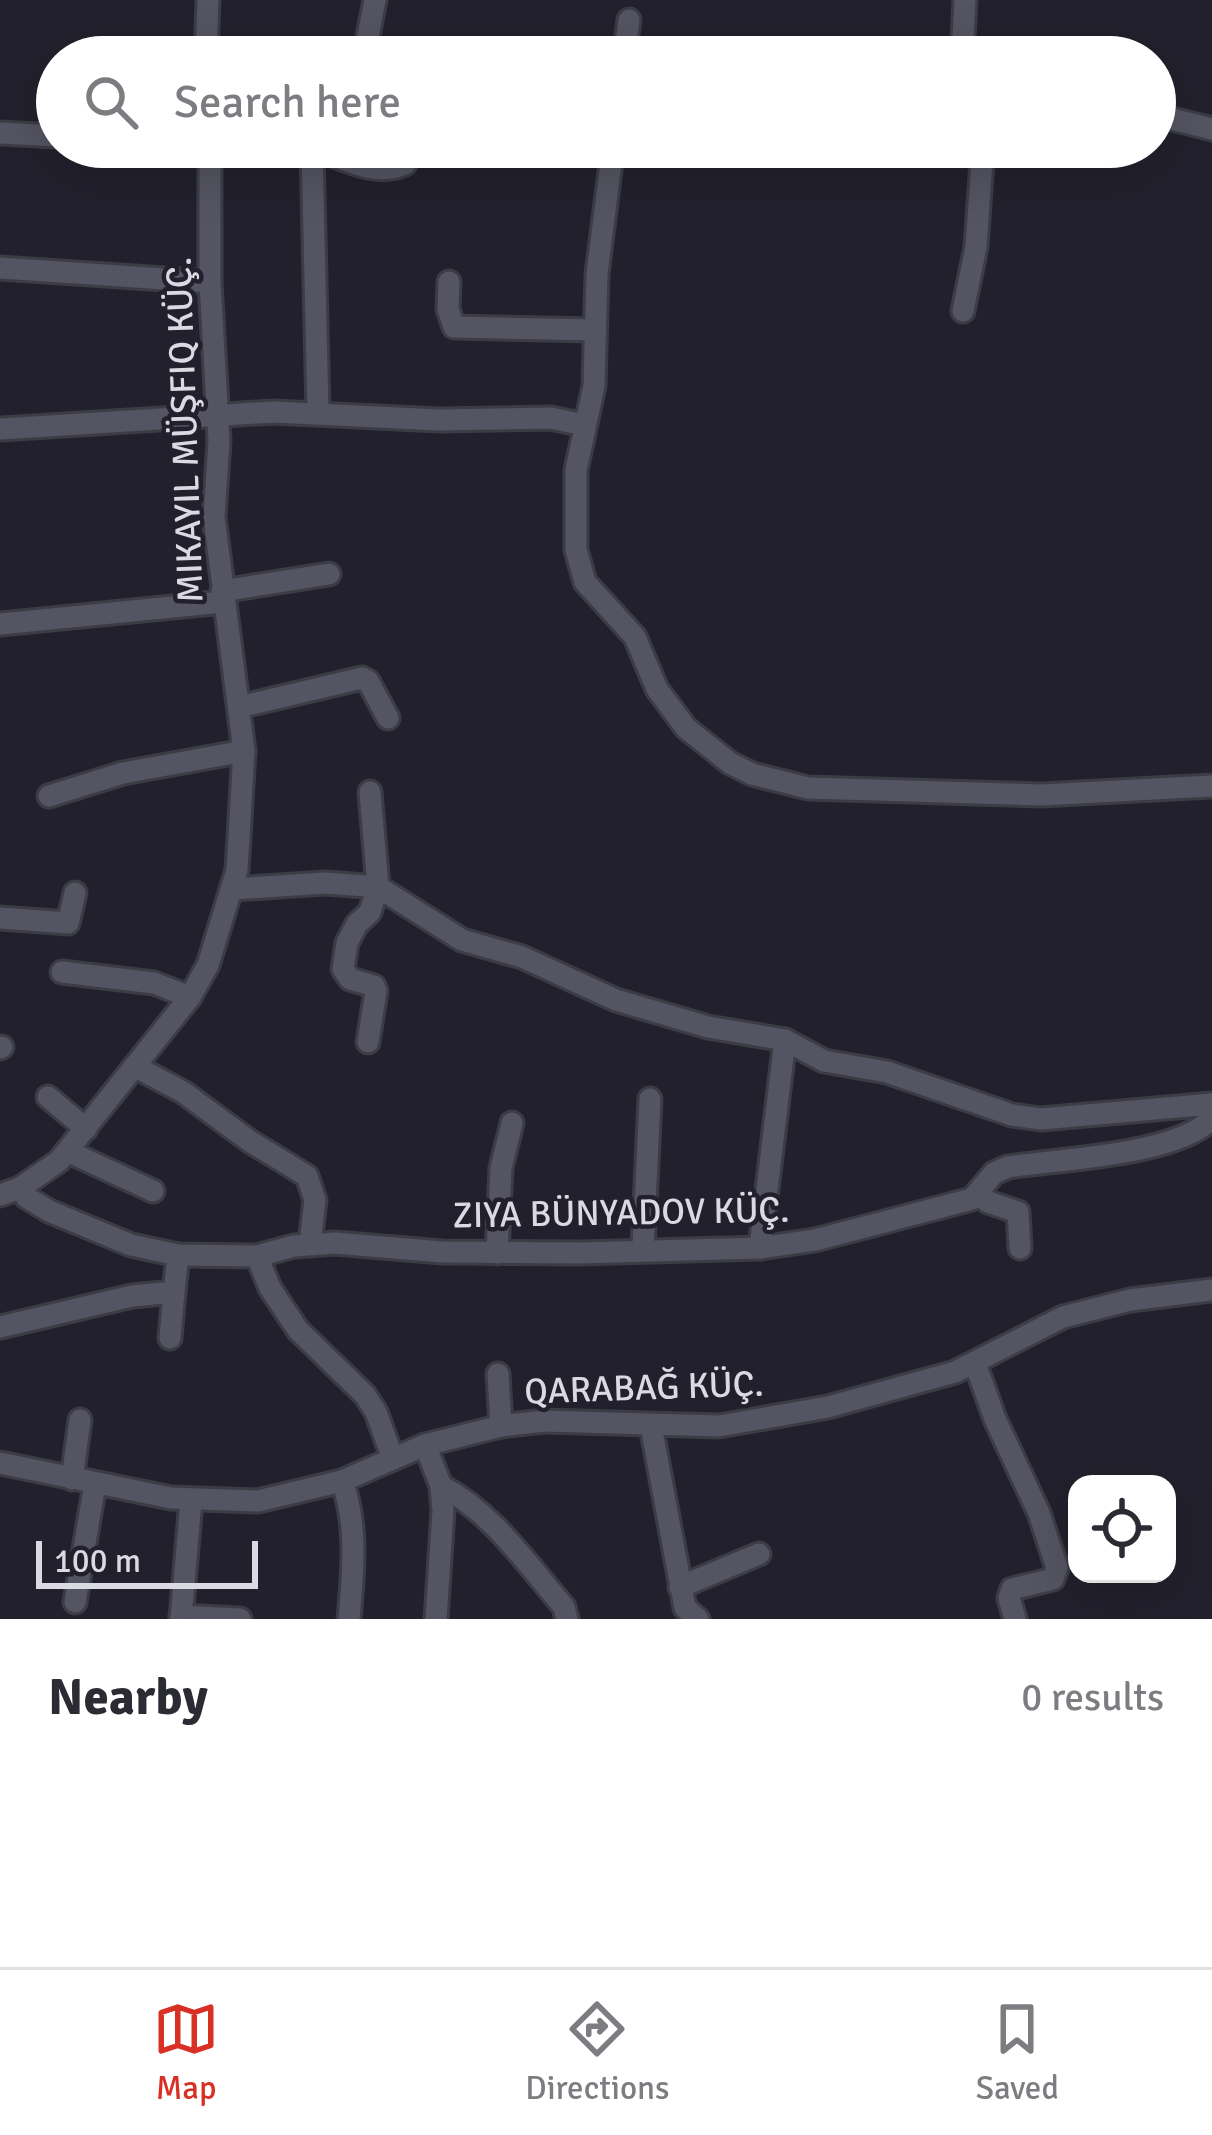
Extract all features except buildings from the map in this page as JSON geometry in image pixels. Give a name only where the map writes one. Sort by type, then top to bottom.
[{"type":"street","points":[[207,36],[208,0]]},
{"type":"street","points":[[368,36],[375,0]]},
{"type":"street","points":[[963,36],[965,0]]},
{"type":"street","points":[[627,36],[629,20]]},
{"type":"street","points":[[1176,120],[1212,129]]},
{"type":"street","points":[[0,133],[36,135]]},
{"type":"street","points":[[10,1191],[67,1151],[190,997],[208,964],[233,889],[245,785],[244,751],[214,517],[219,465],[210,168]]},
{"type":"street","points":[[313,168],[319,412]]},
{"type":"street","points":[[610,168],[597,274],[593,386],[576,470],[576,550],[585,581],[635,638],[670,711],[730,763],[779,783],[808,788],[1062,795],[1212,787]]},
{"type":"street","points":[[963,311],[976,248],[982,168]]},
{"type":"street","points":[[0,268],[210,282]]},
{"type":"street","points":[[449,282],[448,309],[454,327],[595,331]]},
{"type":"street","points":[[0,428],[319,412],[440,421],[527,417],[584,425]]},
{"type":"street","points":[[0,624],[223,597],[329,574]]},
{"type":"street","points":[[239,707],[355,677],[368,681],[388,718]]},
{"type":"street","points":[[49,796],[123,773],[244,751]]},
{"type":"street","points":[[368,1042],[376,991],[374,986],[350,980],[343,969],[347,943],[370,912],[378,886],[370,792]]},
{"type":"street","points":[[233,889],[326,883],[378,886],[462,940],[522,957],[616,1000],[708,1028],[784,1040],[824,1061],[886,1072],[1027,1117],[1212,1104]]},
{"type":"street","points":[[0,918],[68,923],[75,893]]},
{"type":"street","points":[[62,972],[154,983],[190,997]]},
{"type":"street","points":[[760,1247],[784,1040]]},
{"type":"street","points":[[136,1067],[183,1092],[307,1176],[315,1200],[310,1244]]},
{"type":"street","points":[[48,1096],[86,1129]]},
{"type":"street","points":[[643,1248],[650,1099]]},
{"type":"street","name":"ZIYA BÜNYADOV KÜÇ.","points":[[10,1191],[131,1245],[178,1255],[257,1256],[310,1244],[497,1253],[760,1247],[815,1240],[972,1199],[994,1173],[1008,1167],[1170,1144],[1212,1118]]},
{"type":"street","points":[[497,1253],[502,1168],[512,1123]]},
{"type":"street","points":[[67,1151],[153,1192]]},
{"type":"street","points":[[980,1194],[988,1202],[1018,1211],[1020,1248]]},
{"type":"street","points":[[170,1338],[178,1255]]},
{"type":"street","points":[[257,1256],[270,1288],[298,1330],[365,1395],[393,1459]]},
{"type":"street","name":"QARABAĞ KÜÇ.","points":[[0,1463],[191,1501],[258,1501],[342,1481],[425,1445],[501,1426],[573,1421],[719,1426],[782,1417],[928,1381],[975,1363],[1063,1317],[1130,1300],[1212,1290]]},
{"type":"street","points":[[0,1327],[132,1296],[174,1292]]},
{"type":"street","points":[[975,1363],[1058,1568],[1053,1579],[1012,1588],[1009,1598],[1015,1619]]},
{"type":"street","points":[[498,1374],[501,1426]]},
{"type":"street","points":[[72,1479],[80,1420]]},
{"type":"street","points":[[651,1426],[685,1608],[698,1619]]},
{"type":"street","points":[[425,1445],[441,1486],[436,1619]]},
{"type":"street","points":[[342,1481],[352,1508],[349,1619]]},
{"type":"street","points":[[75,1602],[95,1484]]},
{"type":"street","points":[[441,1486],[461,1496],[500,1532],[564,1607],[567,1619]]},
{"type":"street","points":[[191,1501],[181,1617],[240,1619]]},
{"type":"street","points":[[680,1587],[759,1554]]}]
